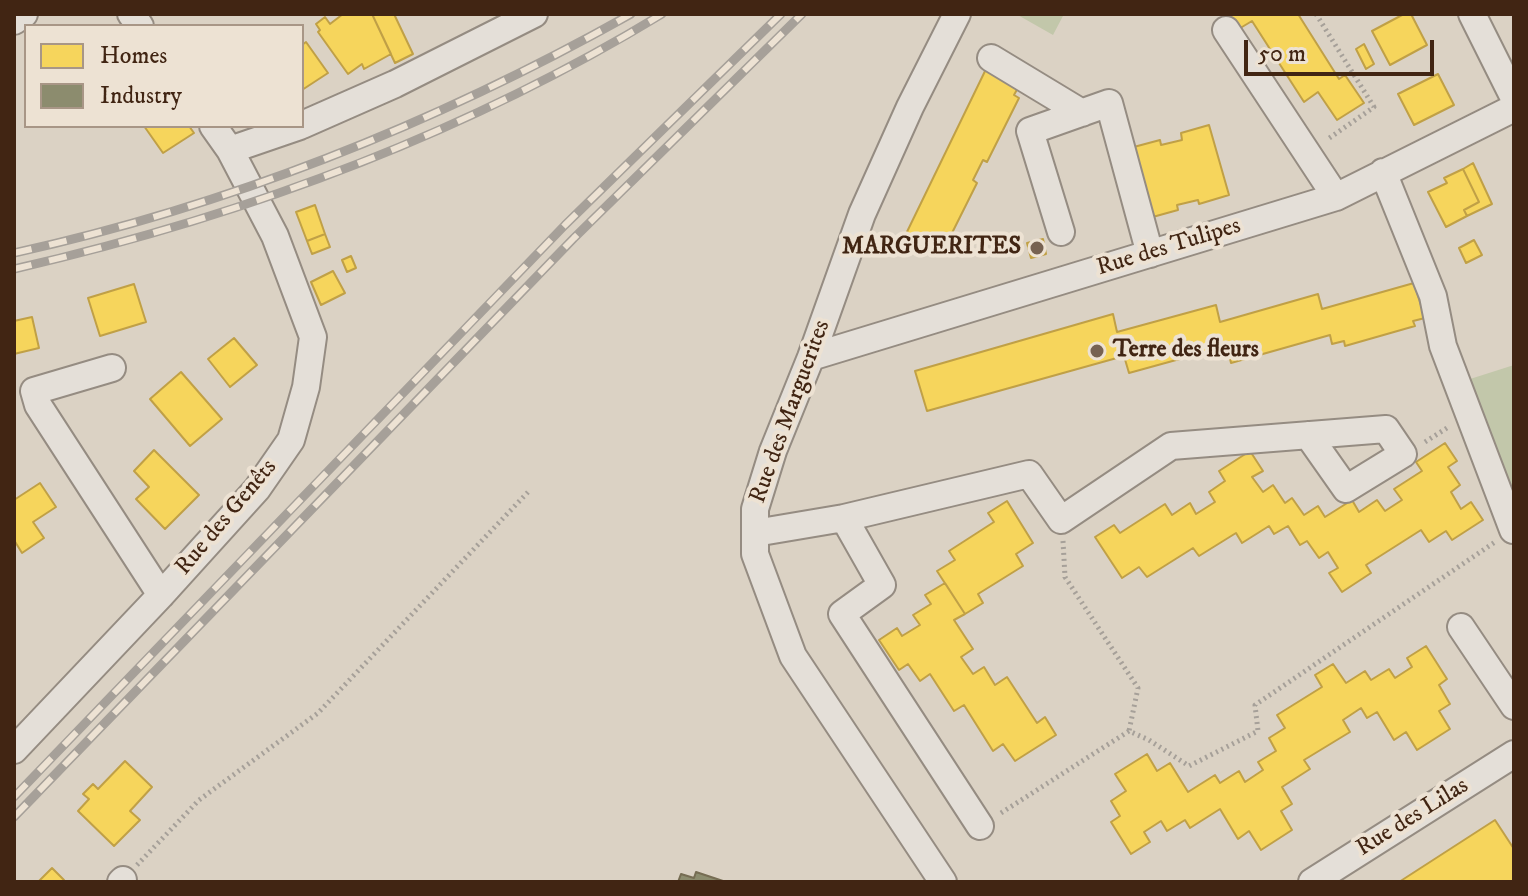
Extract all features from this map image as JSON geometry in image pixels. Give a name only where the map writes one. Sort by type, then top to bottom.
[{"type":"street","points":[[14,21],[24,14]]},
{"type":"street","points":[[304,125],[395,84],[534,14]]},
{"type":"street","name":"Rue des Marguerites","points":[[943,882],[793,656],[755,554],[755,509],[773,451],[811,357],[862,214],[910,107],[957,14]]},
{"type":"street","points":[[1472,14],[1514,98]]},
{"type":"street","points":[[1226,30],[1336,197]]},
{"type":"street","points":[[991,58],[1082,113]]},
{"type":"street","points":[[1061,232],[1030,131],[1109,103],[1150,254]]},
{"type":"street","name":"Rue des Tulipes","points":[[811,357],[1336,197],[1514,108]]},
{"type":"street","name":"Rue des Genêts","points":[[14,750],[257,489],[291,440],[306,387],[313,337],[275,236],[230,150],[214,128]]},
{"type":"street","points":[[230,150],[296,128]]},
{"type":"street","points":[[1383,172],[1433,296],[1443,346],[1511,516]]},
{"type":"street","points":[[112,368],[24,390],[38,405],[161,595]]},
{"type":"street","points":[[755,533],[844,518],[1029,474],[1061,520],[1171,446],[1308,435],[1386,429],[1403,454],[1346,489],[1308,435]]},
{"type":"street","points":[[844,518],[882,585],[842,614],[980,826]]},
{"type":"street","points":[[1461,627],[1514,706]]},
{"type":"street","name":"Rue des Lilas","points":[[1312,882],[1514,754]]},
{"type":"path","points":[[1308,154],[1374,107],[1316,14]]},
{"type":"path","points":[[1403,454],[1469,415]]},
{"type":"path","points":[[122,881],[199,800],[318,713],[529,491]]},
{"type":"path","points":[[1129,731],[1189,766],[1258,731],[1255,705],[1511,516]]},
{"type":"path","points":[[980,826],[1129,731],[1138,688],[1065,577],[1061,520]]},
{"type":"green space","points":[[1016,14],[1064,14],[1053,35]]},
{"type":"green space","points":[[1514,365],[1514,501],[1467,380]]},
{"type":"building: Homes","points":[[343,14],[372,14],[391,54],[364,69],[362,64],[348,74],[318,32],[320,30],[316,24],[325,17],[330,24]]},
{"type":"building: Homes","points":[[372,14],[394,14],[413,54],[395,63]]},
{"type":"building: Homes","points":[[1227,14],[1298,14],[1339,79],[1345,75],[1364,103],[1337,120],[1318,92],[1304,102],[1252,21],[1237,30]]},
{"type":"building: Homes","points":[[1404,14],[1411,14],[1427,45],[1390,65],[1372,31]]},
{"type":"building: Homes","points":[[306,42],[328,73],[304,89]]},
{"type":"building: Homes","points":[[1364,44],[1374,64],[1366,69],[1356,49]]},
{"type":"building: Homes","points":[[987,67],[1020,84],[1014,95],[1019,98],[987,162],[983,160],[973,180],[977,183],[945,247],[941,244],[936,254],[904,238]]},
{"type":"building: Homes","points":[[1438,74],[1454,105],[1414,125],[1398,94]]},
{"type":"building: Homes","points":[[1209,125],[1229,195],[1199,204],[1198,200],[1177,205],[1178,210],[1149,218],[1130,148],[1160,140],[1161,145],[1182,140],[1181,133]]},
{"type":"building: Homes","points":[[145,128],[190,128],[194,133],[163,153]]},
{"type":"building: Homes","points":[[1473,163],[1492,204],[1467,216],[1464,210],[1479,202],[1463,169]]},
{"type":"building: Homes","points":[[1463,169],[1479,202],[1464,210],[1467,216],[1446,227],[1428,192],[1447,183],[1444,178]]},
{"type":"building: Homes","points":[[315,205],[325,234],[307,241],[296,212]]},
{"type":"building: Homes","points":[[325,234],[330,247],[312,254],[307,241]]},
{"type":"building: Homes","name":"MARGUERITES","points":[[1043,239],[1046,254],[1031,258],[1027,243]]},
{"type":"building: Homes","points":[[1474,240],[1482,255],[1466,263],[1459,248]]},
{"type":"building: Homes","points":[[351,256],[356,268],[347,272],[342,260]]},
{"type":"building: Homes","points":[[333,271],[345,293],[321,305],[311,282]]},
{"type":"building: Homes","name":"Terre des fleurs","points":[[1414,283],[1425,318],[1413,321],[1415,326],[1345,346],[1344,341],[1332,344],[1330,335],[1231,363],[1227,346],[1129,373],[1124,356],[927,411],[915,371],[1113,314],[1117,332],[1216,305],[1220,322],[1318,294],[1322,309]]},
{"type":"building: Homes","points":[[134,284],[146,322],[100,336],[88,298]]},
{"type":"building: Homes","points":[[32,317],[39,348],[14,354],[14,321]]},
{"type":"building: Homes","points":[[234,338],[257,365],[230,387],[208,359]]},
{"type":"building: Homes","points":[[181,372],[222,419],[190,446],[150,399]]},
{"type":"building: Homes","points":[[1445,443],[1457,461],[1448,467],[1460,485],[1451,492],[1461,509],[1471,502],[1483,520],[1452,540],[1446,531],[1429,542],[1421,530],[1366,565],[1371,573],[1342,592],[1329,573],[1338,568],[1328,552],[1319,558],[1307,541],[1300,545],[1288,526],[1274,534],[1269,526],[1242,543],[1236,533],[1199,556],[1193,548],[1147,577],[1139,567],[1122,578],[1095,537],[1114,525],[1120,533],[1165,504],[1172,515],[1190,503],[1196,514],[1215,502],[1209,492],[1225,481],[1219,471],[1250,451],[1263,471],[1252,477],[1263,492],[1273,485],[1285,503],[1292,498],[1304,515],[1318,506],[1325,517],[1352,500],[1359,512],[1377,500],[1385,511],[1402,500],[1394,489],[1422,471],[1416,462]]},
{"type":"building: Homes","points":[[154,450],[199,495],[165,529],[136,499],[149,487],[134,471]]},
{"type":"building: Homes","points":[[40,483],[56,507],[33,522],[44,538],[22,553],[14,540],[14,500]]},
{"type":"building: Homes","points":[[1007,501],[1033,543],[1016,554],[1023,566],[978,594],[983,603],[965,614],[937,571],[955,560],[949,551],[994,522],[988,513]]},
{"type":"building: Homes","points":[[945,583],[965,614],[954,620],[973,649],[961,657],[973,674],[984,667],[995,685],[1007,677],[1037,723],[1045,717],[1056,735],[1015,761],[1003,744],[993,751],[964,705],[954,711],[930,674],[920,681],[908,664],[899,670],[879,640],[897,628],[902,636],[920,625],[913,615],[931,604],[925,595]]},
{"type":"building: Homes","points":[[1426,646],[1447,679],[1439,685],[1450,704],[1439,711],[1450,729],[1417,750],[1406,732],[1394,740],[1377,712],[1367,718],[1361,708],[1343,720],[1350,732],[1304,760],[1310,769],[1282,787],[1292,804],[1281,811],[1292,830],[1261,850],[1249,831],[1238,839],[1220,809],[1190,828],[1185,820],[1167,831],[1161,821],[1144,832],[1150,842],[1131,854],[1111,822],[1120,816],[1111,801],[1126,791],[1115,774],[1147,754],[1157,771],[1170,763],[1188,792],[1215,775],[1220,783],[1239,771],[1245,782],[1263,770],[1258,762],[1276,751],[1269,738],[1285,728],[1277,715],[1322,687],[1315,675],[1333,664],[1346,683],[1365,671],[1371,680],[1389,669],[1395,678],[1412,667],[1407,658]]},
{"type":"building: Homes","points":[[125,761],[152,787],[130,811],[140,820],[114,846],[78,811],[89,799],[83,794],[93,784],[98,789]]},
{"type":"building: Homes","points":[[1495,820],[1514,849],[1514,880],[1511,882],[1399,882]]},
{"type":"building: Homes","points":[[52,868],[64,880],[62,882],[38,882]]},
{"type":"building: Industry","points":[[696,872],[726,882],[678,882],[681,874],[694,878]]},
{"type":"railway","points":[[14,253],[175,211],[331,156],[483,91],[631,14]]},
{"type":"railway","points":[[14,269],[183,224],[348,167],[509,98],[662,14]]},
{"type":"railway","points":[[14,797],[565,225],[781,14]]},
{"type":"railway","points":[[14,817],[574,238],[802,14]]},
{"type":"place","name":"MARGUERITES","points":[[1037,248]]},
{"type":"place","name":"Terre des fleurs","points":[[1097,351]]}]
